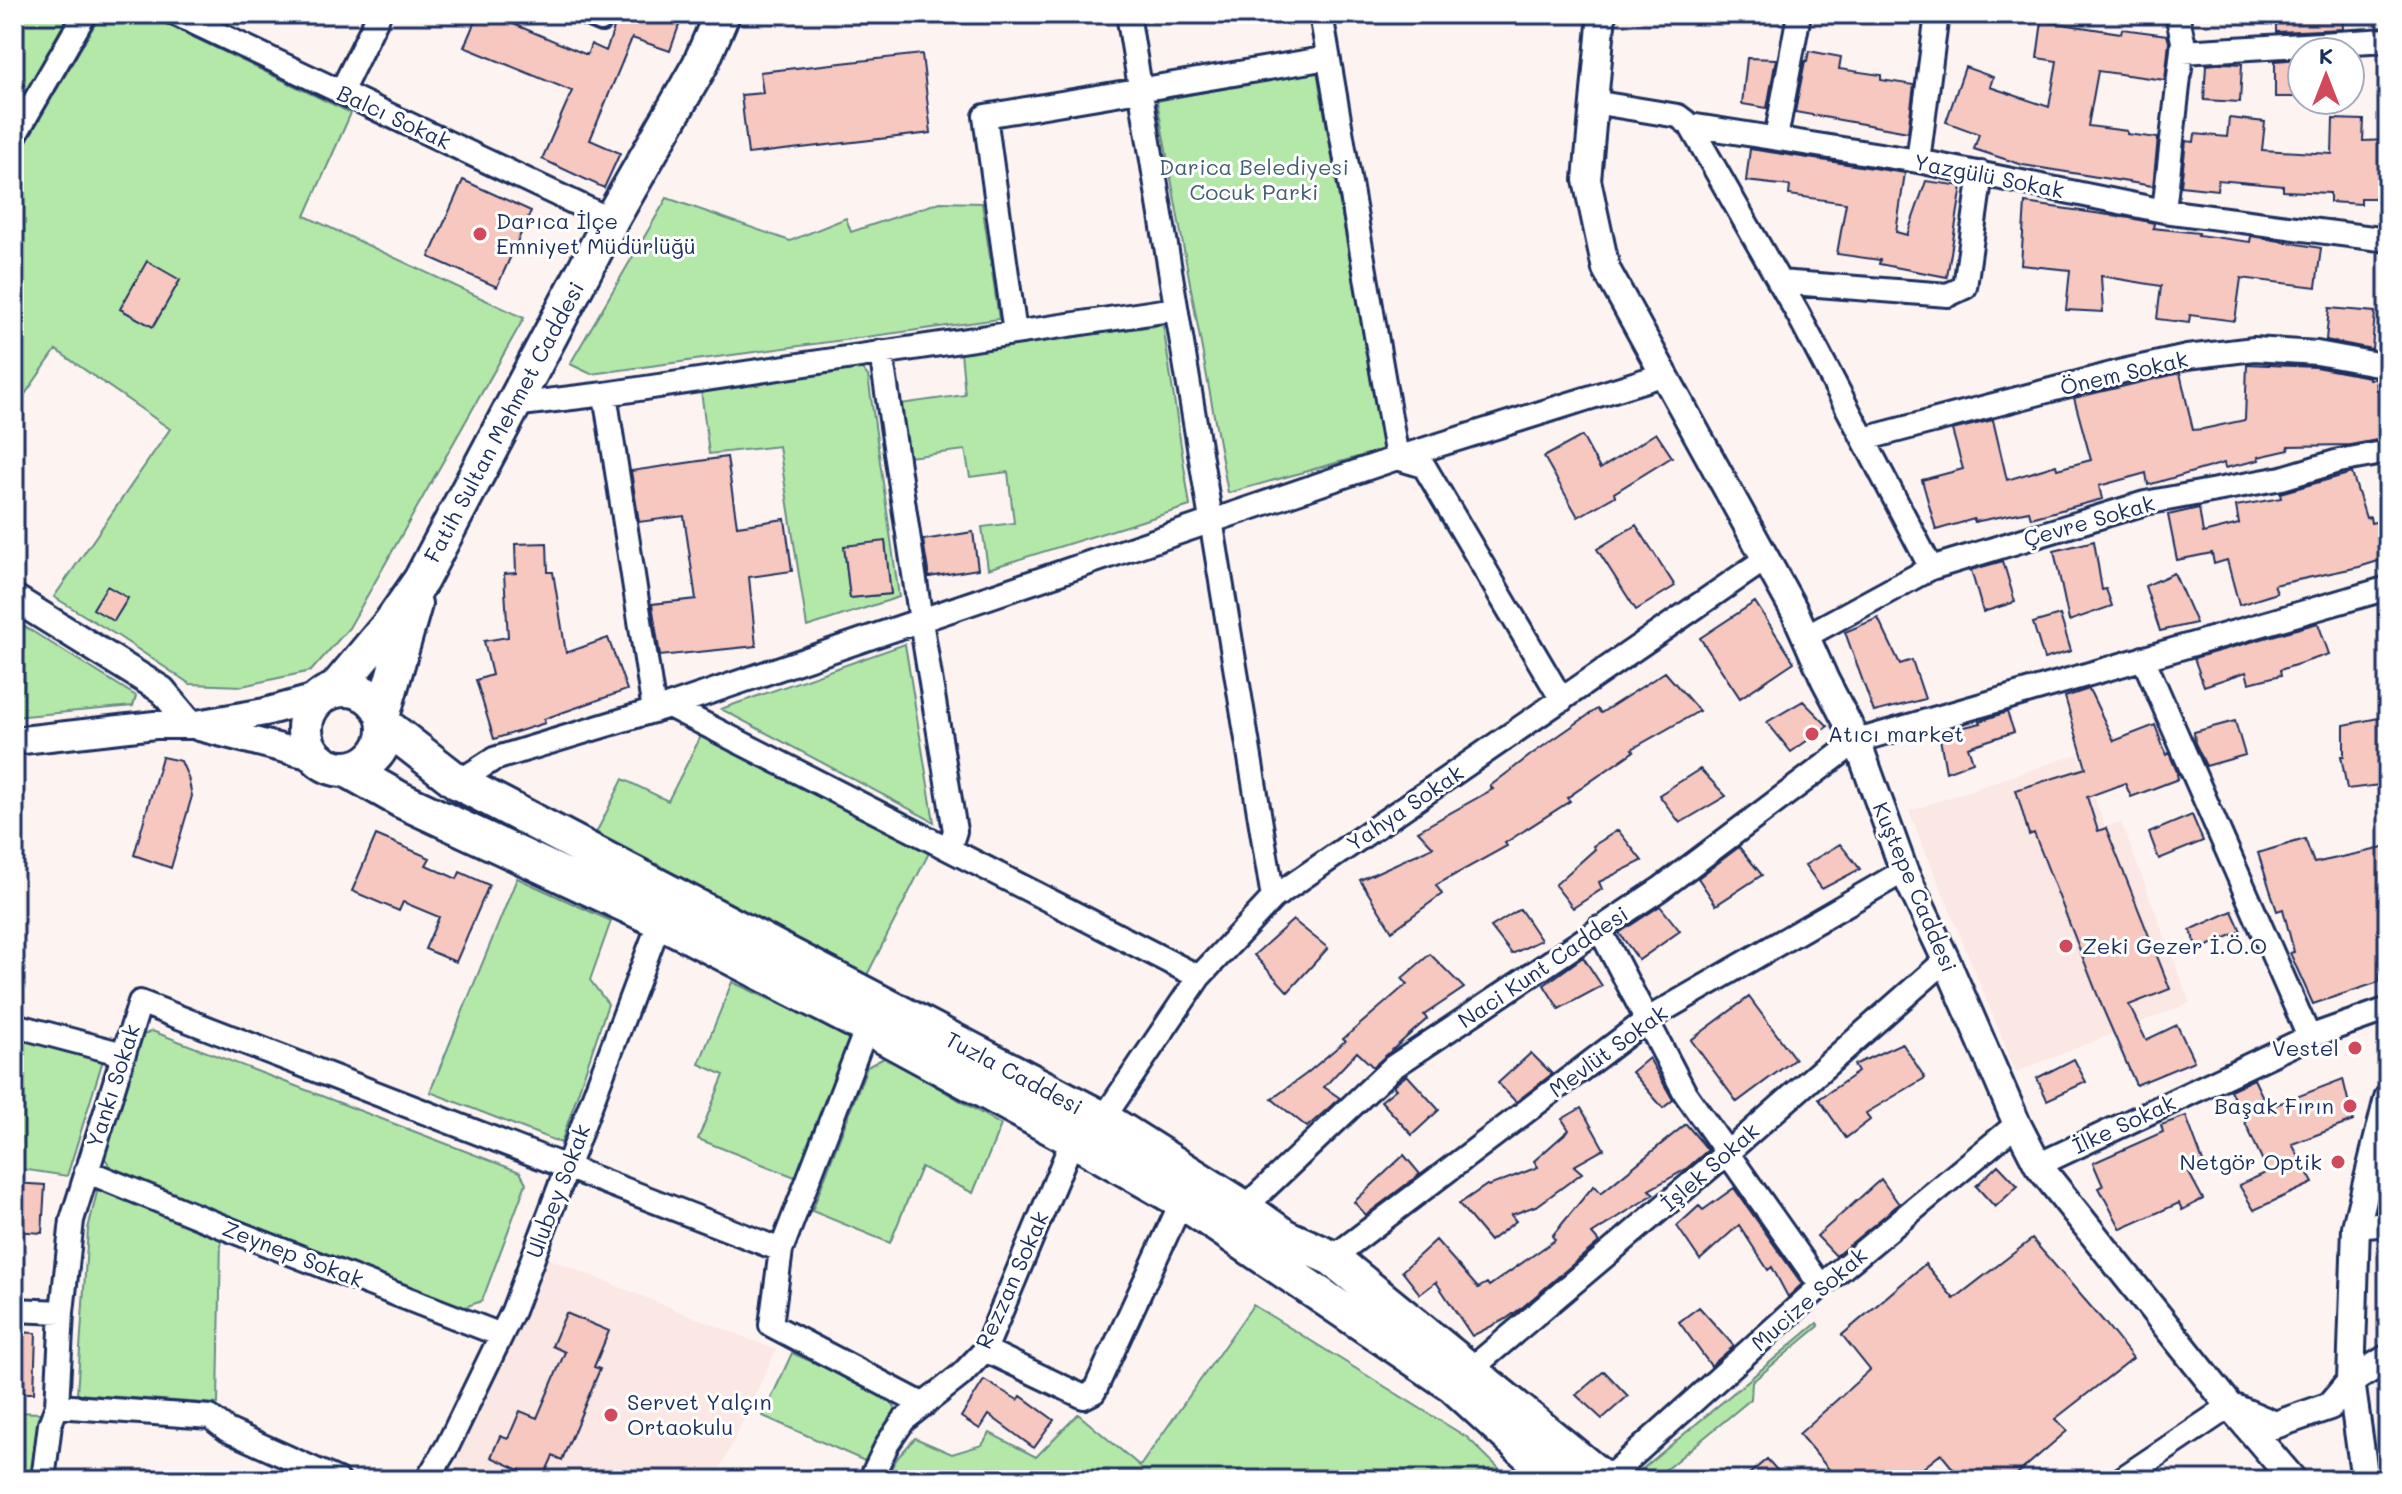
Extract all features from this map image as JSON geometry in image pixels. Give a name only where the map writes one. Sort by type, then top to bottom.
[{"type":"main road","name":"Fatih Sultan Mehmet Caddesi","points":[[329,693],[391,623],[421,580],[611,220],[700,65],[722,14]]},
{"type":"main road","points":[[384,719],[371,697],[362,692],[349,689],[329,693],[314,703],[308,713],[305,725],[309,747],[316,757],[336,769],[348,770],[361,767],[380,750],[385,739],[384,719],[421,580]]},
{"type":"main road","name":"Tuzla Caddesi","points":[[384,719],[458,782],[867,1027],[1182,1201],[1453,1385],[1557,1480]]},
{"type":"main road","name":"Tuzla Caddesi","points":[[348,770],[401,800],[665,907],[1103,1119],[1285,1237],[1332,1258],[1605,1480]]},
{"type":"street","points":[[14,137],[85,14]]},
{"type":"street","name":"Balcı Sokak","points":[[176,14],[611,220]]},
{"type":"street","points":[[341,92],[379,14]]},
{"type":"street","points":[[587,14],[601,20],[604,14]]},
{"type":"street","points":[[1128,14],[1273,898]]},
{"type":"street","points":[[1321,14],[1397,458]]},
{"type":"street","name":"Kuştepe Caddesi","points":[[1602,14],[1587,180],[1606,269],[1662,375],[1767,558],[1857,741],[1904,871],[2038,1165],[2230,1406],[2293,1480]]},
{"type":"street","points":[[1776,138],[1799,14]]},
{"type":"street","points":[[1918,161],[1937,14]]},
{"type":"street","points":[[2164,211],[2183,41],[2177,14]]},
{"type":"street","points":[[2182,52],[2388,40]]},
{"type":"street","points":[[1015,333],[985,116],[1328,58]]},
{"type":"street","name":"Yazgülü Sokak","points":[[1593,102],[1678,116],[1690,125],[1918,161],[2164,211],[2388,240]]},
{"type":"street","points":[[1690,125],[1779,282],[1931,568]]},
{"type":"street","points":[[1779,282],[1948,295],[1965,287],[1981,173]]},
{"type":"street","points":[[513,405],[1176,309]]},
{"type":"street","name":"Önem Sokak","points":[[1864,439],[2187,357],[2254,349],[2317,353],[2388,366]]},
{"type":"street","points":[[881,352],[955,831],[949,849]]},
{"type":"street","points":[[458,782],[494,759],[662,709],[1397,458],[1662,375]]},
{"type":"street","points":[[605,394],[662,709]]},
{"type":"street","name":"Çevre Sokak","points":[[1806,636],[1931,568],[2145,503],[2282,478],[2339,461],[2388,452]]},
{"type":"street","points":[[1397,458],[1424,466],[1562,700]]},
{"type":"street","name":"Yahya Sokak","points":[[1103,1119],[1199,977],[1273,898],[1767,558]]},
{"type":"street","points":[[1857,741],[2388,588]]},
{"type":"street","points":[[14,598],[162,690],[191,725],[316,757]]},
{"type":"street","points":[[2143,658],[2309,1037]]},
{"type":"street","points":[[14,741],[155,725],[191,725],[265,712],[329,693]]},
{"type":"street","points":[[662,709],[949,849],[1199,977]]},
{"type":"street","name":"Naci Kunt Caddesi","points":[[1244,1208],[1393,1067],[1660,889],[1857,741]]},
{"type":"street","name":"Mevlüt Sokak","points":[[1332,1258],[1648,1019],[1904,871]]},
{"type":"street","name":"Ulubey Sokak","points":[[427,1480],[447,1447],[513,1311],[665,907]]},
{"type":"street","points":[[1599,928],[1685,1093],[1821,1286]]},
{"type":"street","name":"İşlek Sokak","points":[[1470,1370],[1727,1153],[1946,960]]},
{"type":"street","name":"Yankı Sokak","points":[[43,1480],[50,1424],[57,1406],[62,1312],[72,1220],[140,1002],[568,1167]]},
{"type":"street","name":"İlke Sokak","points":[[2038,1165],[2309,1037],[2388,1009]]},
{"type":"street","points":[[14,1025],[123,1054]]},
{"type":"street","points":[[867,1027],[781,1250],[771,1325],[924,1405]]},
{"type":"street","points":[[2365,1480],[2351,1381],[2356,1227],[2388,1098]]},
{"type":"street","name":"Mucize Sokak","points":[[1605,1480],[1821,1286],[2017,1124]]},
{"type":"street","name":"Rezzan Sokak","points":[[870,1480],[888,1443],[904,1420],[961,1375],[985,1350],[1073,1139]]},
{"type":"street","points":[[568,1167],[781,1250]]},
{"type":"street","name":"Zeynep Sokak","points":[[86,1171],[501,1335]]},
{"type":"street","points":[[985,1350],[1084,1397],[1094,1392],[1182,1201]]},
{"type":"street","points":[[2356,1227],[2388,1224]]},
{"type":"street","points":[[14,1310],[62,1312]]},
{"type":"street","points":[[2120,1480],[2230,1406],[2275,1425],[2330,1406],[2351,1381],[2388,1358]]},
{"type":"street","points":[[57,1406],[210,1417],[227,1430],[338,1480]]},
{"type":"shaded area","name":"Zeki Gezer İ.Ö.O","points":[[2078,754],[2105,827],[2121,822],[2190,1003],[2016,1072],[1909,811]]},
{"type":"shaded area","name":"Servet Yalçın Ortaokulu","points":[[545,1257],[776,1350],[715,1480],[448,1480]]},
{"type":"green space","points":[[14,14],[69,14],[14,113]]},
{"type":"green space","points":[[101,14],[145,14],[351,113],[305,216],[524,318],[349,628],[311,671],[242,686],[190,684],[54,597],[170,429],[56,350],[14,410],[14,163]]},
{"type":"green space","name":"Darica Belediyesi Cocuk Parki","points":[[1317,71],[1383,450],[1228,493],[1157,101]]},
{"type":"green space","points":[[667,198],[790,241],[846,218],[851,232],[940,202],[982,203],[999,319],[591,374],[570,364]]},
{"type":"green space","points":[[1163,325],[1190,506],[988,569],[982,527],[1014,523],[1008,472],[970,477],[965,450],[909,457],[900,404],[965,395],[961,352]]},
{"type":"green space","points":[[860,366],[868,376],[899,597],[807,627],[779,446],[709,454],[701,390]],"holes":[[[885,542],[891,594],[850,598],[844,546]]]},
{"type":"green space","points":[[14,620],[136,696],[133,706],[14,717]]},
{"type":"green space","points":[[905,644],[934,822],[721,709]]},
{"type":"green space","points":[[701,736],[930,851],[866,977],[593,839],[623,779],[668,801]]},
{"type":"green space","points":[[517,878],[611,921],[590,980],[608,1004],[561,1143],[430,1092]]},
{"type":"green space","points":[[732,982],[847,1035],[850,1045],[800,1179],[698,1139],[724,1075],[699,1064]]},
{"type":"green space","points":[[152,1031],[520,1172],[526,1183],[482,1301],[462,1308],[112,1169],[104,1157],[141,1036]]},
{"type":"green space","points":[[14,1038],[103,1060],[67,1176],[14,1168]]},
{"type":"green space","points":[[886,1057],[1001,1125],[973,1193],[921,1167],[890,1243],[812,1211],[867,1067]]},
{"type":"green space","points":[[98,1188],[221,1237],[218,1404],[77,1394],[88,1229]]},
{"type":"green space","points":[[1253,1305],[1468,1438],[1511,1480],[884,1480],[915,1438],[952,1454],[982,1445],[990,1433],[1036,1457],[1078,1414],[1140,1466]]},
{"type":"green space","points":[[1817,1323],[1819,1326],[1752,1382],[1751,1399],[1653,1480],[1637,1480],[1634,1476]]},
{"type":"green space","points":[[792,1353],[887,1395],[897,1411],[867,1462],[763,1416]]},
{"type":"green space","points":[[14,1412],[41,1413],[33,1480],[14,1480]]},
{"type":"building","points":[[478,14],[490,14],[587,55],[591,44],[606,51],[619,14],[683,14],[670,51],[632,38],[590,140],[620,153],[604,188],[542,159],[572,91],[464,47]]},
{"type":"building","points":[[2276,14],[2342,14],[2343,29],[2276,32]]},
{"type":"building","points":[[2042,21],[2121,33],[2122,29],[2167,35],[2165,80],[2098,71],[2088,126],[2158,138],[2153,186],[2023,165],[1974,149],[1979,134],[1946,122],[1965,67],[1993,77],[1990,87],[2049,107],[2057,61],[2037,58]]},
{"type":"building","points":[[1809,51],[1841,57],[1839,69],[1881,75],[1881,80],[1914,85],[1908,132],[1795,112]]},
{"type":"building","points":[[922,54],[931,133],[748,154],[741,95],[763,93],[760,72]]},
{"type":"building","points":[[1747,58],[1776,59],[1767,108],[1742,104]]},
{"type":"building","points":[[2286,60],[2286,97],[2275,97],[2275,61]]},
{"type":"building","points":[[2242,64],[2240,102],[2204,100],[2206,65]]},
{"type":"building","points":[[2229,118],[2265,122],[2262,150],[2332,154],[2333,119],[2364,120],[2363,141],[2388,140],[2388,198],[2361,198],[2361,204],[2330,202],[2330,193],[2283,191],[2283,186],[2218,180],[2217,190],[2181,186],[2186,141],[2194,142],[2195,134],[2227,137]]},
{"type":"building","points":[[1750,149],[1905,173],[1896,232],[1907,235],[1926,181],[1962,186],[1947,277],[1879,264],[1880,260],[1837,254],[1846,203],[1789,195],[1790,186],[1746,181]]},
{"type":"building","name":"Darıca İlçe Emniyet Müdürlüğü","points":[[463,180],[531,211],[497,287],[429,257]]},
{"type":"building","points":[[2025,203],[2130,218],[2154,223],[2153,228],[2198,235],[2250,242],[2251,236],[2321,248],[2316,287],[2241,278],[2235,321],[2190,315],[2189,323],[2157,319],[2161,286],[2101,276],[2103,312],[2066,310],[2070,270],[2021,265]]},
{"type":"building","points":[[147,261],[180,280],[153,327],[120,309]]},
{"type":"building","points":[[2329,308],[2375,312],[2372,349],[2326,340]]},
{"type":"building","points":[[2247,364],[2315,367],[2376,379],[2377,390],[2388,391],[2388,438],[2350,445],[2288,446],[2289,450],[2258,457],[2259,460],[2225,468],[2224,463],[2148,485],[2146,473],[2099,486],[2102,499],[2031,518],[2029,511],[1974,522],[1974,519],[1936,530],[1922,480],[1963,469],[1952,430],[1993,420],[2007,480],[2056,465],[2057,469],[2091,460],[2074,398],[2180,373],[2193,430],[2203,429],[2245,420]]},
{"type":"building","points":[[1656,433],[1672,457],[1578,517],[1544,457],[1582,436],[1600,469]]},
{"type":"building","points":[[727,457],[737,526],[785,519],[792,571],[749,577],[756,646],[660,656],[652,604],[696,599],[684,516],[639,522],[631,471]]},
{"type":"building","points":[[2352,473],[2366,518],[2370,517],[2371,523],[2388,519],[2388,558],[2274,585],[2277,593],[2239,605],[2227,560],[2214,564],[2212,553],[2177,560],[2168,515],[2199,508],[2203,533],[2239,524],[2236,506],[2281,498],[2280,493]]},
{"type":"building","points":[[1636,525],[1675,586],[1636,610],[1597,549]]},
{"type":"building","points":[[973,532],[978,569],[929,577],[923,540]]},
{"type":"building","points":[[885,541],[891,594],[850,598],[844,546]]},
{"type":"building","points":[[2094,541],[2102,590],[2106,589],[2112,606],[2069,621],[2054,551]]},
{"type":"building","points":[[547,543],[548,572],[553,572],[566,653],[608,638],[627,690],[544,719],[545,723],[494,739],[476,680],[492,675],[484,641],[508,637],[504,574],[516,573],[515,544]]},
{"type":"building","points":[[2003,561],[2015,602],[1983,612],[1971,570]]},
{"type":"building","points":[[2174,573],[2196,623],[2160,631],[2145,586]]},
{"type":"building","points":[[107,586],[128,598],[114,621],[93,609]]},
{"type":"building","points":[[1755,602],[1794,662],[1740,698],[1700,638]]},
{"type":"building","points":[[2060,615],[2071,651],[2044,659],[2033,623]]},
{"type":"building","points":[[1878,618],[1900,664],[1912,660],[1925,699],[1874,712],[1845,632]]},
{"type":"building","points":[[2318,623],[2329,654],[2280,670],[2281,675],[2249,683],[2246,672],[2204,686],[2194,658]]},
{"type":"building","points":[[1665,672],[1699,711],[1632,749],[1634,751],[1567,798],[1570,801],[1505,843],[1507,846],[1436,885],[1442,894],[1392,931],[1360,880],[1433,847],[1418,831],[1493,789],[1490,786],[1597,709],[1601,713]]},
{"type":"building","points":[[2089,689],[2114,741],[2155,725],[2166,755],[2169,753],[2178,774],[2178,779],[2131,797],[2125,783],[2087,797],[2098,831],[2106,828],[2170,989],[2129,1005],[2146,1040],[2177,1025],[2194,1061],[2136,1085],[2034,833],[2029,835],[2016,790],[2086,768],[2065,697]]},
{"type":"building","points":[[1803,701],[1828,726],[1791,752],[1767,722]]},
{"type":"building","points":[[2007,712],[2014,732],[1968,747],[1973,762],[1946,772],[1939,733],[1981,723]]},
{"type":"building","points":[[2388,716],[2388,784],[2347,789],[2341,756],[2344,756],[2344,725]]},
{"type":"building","points":[[2235,721],[2245,755],[2206,766],[2195,743],[2194,732]]},
{"type":"building","points":[[162,757],[181,761],[192,796],[171,868],[134,855]]},
{"type":"building","points":[[1700,769],[1726,796],[1680,823],[1659,795]]},
{"type":"building","points":[[2192,815],[2203,841],[2159,859],[2149,833]]},
{"type":"building","points":[[1618,830],[1642,861],[1599,882],[1602,889],[1573,908],[1555,885],[1595,849],[1593,846]]},
{"type":"building","points":[[376,835],[430,858],[426,865],[457,879],[460,872],[489,885],[456,962],[425,949],[439,917],[403,902],[399,911],[352,891]]},
{"type":"building","points":[[2305,839],[2314,863],[2388,847],[2388,927],[2379,982],[2313,1004],[2290,953],[2294,952],[2283,909],[2277,911],[2258,853]]},
{"type":"building","points":[[1840,844],[1860,869],[1822,889],[1805,865]]},
{"type":"building","points":[[1739,847],[1762,875],[1716,905],[1698,878]]},
{"type":"building","points":[[1660,906],[1680,931],[1639,960],[1619,933]]},
{"type":"building","points":[[1520,909],[1541,940],[1512,954],[1491,927]]},
{"type":"building","points":[[2232,911],[2241,931],[2199,950],[2190,930]]},
{"type":"building","points":[[1293,920],[1328,948],[1288,992],[1254,955]]},
{"type":"building","points":[[1430,954],[1464,988],[1424,1015],[1427,1019],[1373,1067],[1357,1052],[1324,1087],[1340,1098],[1307,1127],[1272,1099],[1345,1041],[1343,1039],[1407,984],[1402,978]]},
{"type":"building","points":[[1583,957],[1602,986],[1559,1009],[1544,985]]},
{"type":"building","points":[[1749,997],[1795,1059],[1737,1102],[1691,1040]]},
{"type":"building","points":[[1902,1043],[1925,1078],[1866,1113],[1870,1120],[1846,1138],[1819,1099],[1858,1072],[1854,1065]]},
{"type":"building","points":[[1531,1053],[1552,1074],[1516,1102],[1498,1083]]},
{"type":"building","points":[[1649,1058],[1673,1100],[1663,1108],[1632,1072]]},
{"type":"building","points":[[2074,1059],[2086,1082],[2047,1100],[2037,1078]]},
{"type":"building","points":[[1407,1075],[1439,1110],[1412,1135],[1381,1101]]},
{"type":"building","points":[[2254,1079],[2268,1108],[2343,1079],[2353,1121],[2292,1144],[2313,1183],[2254,1210],[2239,1185],[2268,1172],[2230,1090]]},
{"type":"building","points":[[1581,1108],[1604,1149],[1574,1166],[1582,1173],[1538,1205],[1511,1215],[1516,1221],[1490,1241],[1459,1204],[1487,1185],[1538,1167],[1534,1161],[1569,1130],[1562,1119]]},
{"type":"building","points":[[2186,1116],[2205,1167],[2189,1173],[2203,1199],[2182,1210],[2179,1203],[2121,1229],[2099,1188],[2103,1186],[2093,1163],[2163,1132],[2161,1125]]},
{"type":"building","points":[[1686,1124],[1708,1150],[1686,1169],[1649,1190],[1654,1194],[1592,1234],[1599,1242],[1506,1319],[1472,1336],[1436,1282],[1420,1294],[1402,1271],[1436,1240],[1478,1288],[1487,1283],[1489,1286],[1555,1240],[1552,1236],[1594,1185],[1601,1193]]},
{"type":"building","points":[[1404,1155],[1420,1174],[1366,1215],[1354,1202]]},
{"type":"building","points":[[1998,1165],[2018,1186],[1995,1207],[1976,1186]]},
{"type":"building","points":[[1881,1179],[1899,1204],[1836,1256],[1817,1236]]},
{"type":"building","points":[[14,1183],[45,1185],[42,1233],[14,1231]]},
{"type":"building","points":[[1734,1188],[1802,1284],[1788,1297],[1772,1267],[1768,1270],[1739,1225],[1700,1260],[1677,1226],[1699,1206],[1703,1210]]},
{"type":"building","points":[[2032,1239],[2133,1358],[2055,1419],[2067,1431],[2010,1480],[1962,1480],[1941,1454],[1908,1480],[1838,1480],[1799,1434],[1870,1370],[1842,1335],[1925,1264],[1954,1299]]},
{"type":"building","points":[[1699,1307],[1734,1346],[1711,1366],[1679,1322]]},
{"type":"building","points":[[566,1313],[609,1331],[594,1367],[600,1369],[562,1460],[553,1456],[542,1480],[491,1457],[500,1436],[508,1439],[520,1411],[537,1418],[565,1352],[552,1346]]},
{"type":"building","points":[[14,1332],[36,1333],[34,1393],[14,1393]]},
{"type":"building","points":[[1604,1371],[1628,1396],[1602,1419],[1576,1395]]},
{"type":"building","points":[[984,1380],[1018,1400],[1021,1396],[1054,1420],[1034,1448],[989,1415],[980,1429],[961,1417]]},
{"type":"building","points":[[1767,1459],[1786,1480],[1742,1480]]},
{"type":"place","name":"Darıca İlçe Emniyet Müdürlüğü","points":[[480,234]]},
{"type":"place","name":"Atıcı market","points":[[1812,734]]},
{"type":"place","name":"Zeki Gezer İ.Ö.O","points":[[2066,946]]},
{"type":"place","name":"Vestel","points":[[2355,1048]]},
{"type":"place","name":"Başak Fırın","points":[[2350,1106]]},
{"type":"place","name":"Netgör Optik","points":[[2338,1162]]},
{"type":"place","name":"Servet Yalçın Ortaokulu","points":[[611,1415]]}]
